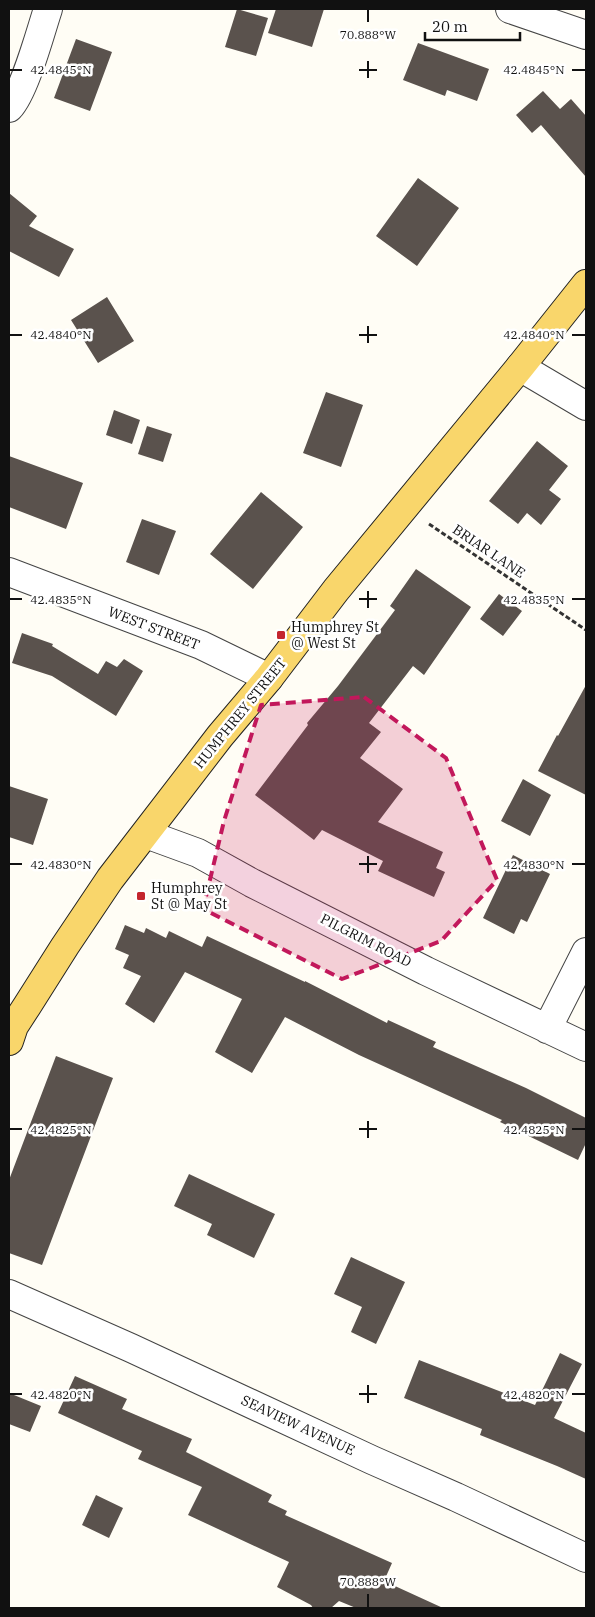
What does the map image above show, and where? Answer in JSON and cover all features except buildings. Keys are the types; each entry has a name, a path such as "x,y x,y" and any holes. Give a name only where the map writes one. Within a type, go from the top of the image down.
{"main road":[{"name":"HUMPHREY STREET","path":"11,1030 105,887 220,736 269,678 336,590 586,284"}],"street":[{"path":"9,108 13,104 26,75 48,9"},
{"path":"510,9 586,35"},
{"path":"520,367 586,406"},
{"name":"WEST STREET","path":"9,572 201,645 269,678"},
{"name":"PILGRIM ROAD","path":"146,834 198,853 252,883 426,971 586,1048"},
{"path":"547,1029 586,952"},
{"name":"SEAVIEW AVENUE","path":"9,1294 131,1348 586,1558"}],"path":[{"name":"BRIAR LANE","path":"404,508 586,630"}],"highlighted area":[{"path":"364,697 446,758 497,880 441,941 342,979 203,909 224,821 261,705"}],"place":[{"name":"Humphrey St @ West St","path":"281,635"},
{"name":"Humphrey St @ May St","path":"141,896"}]}
